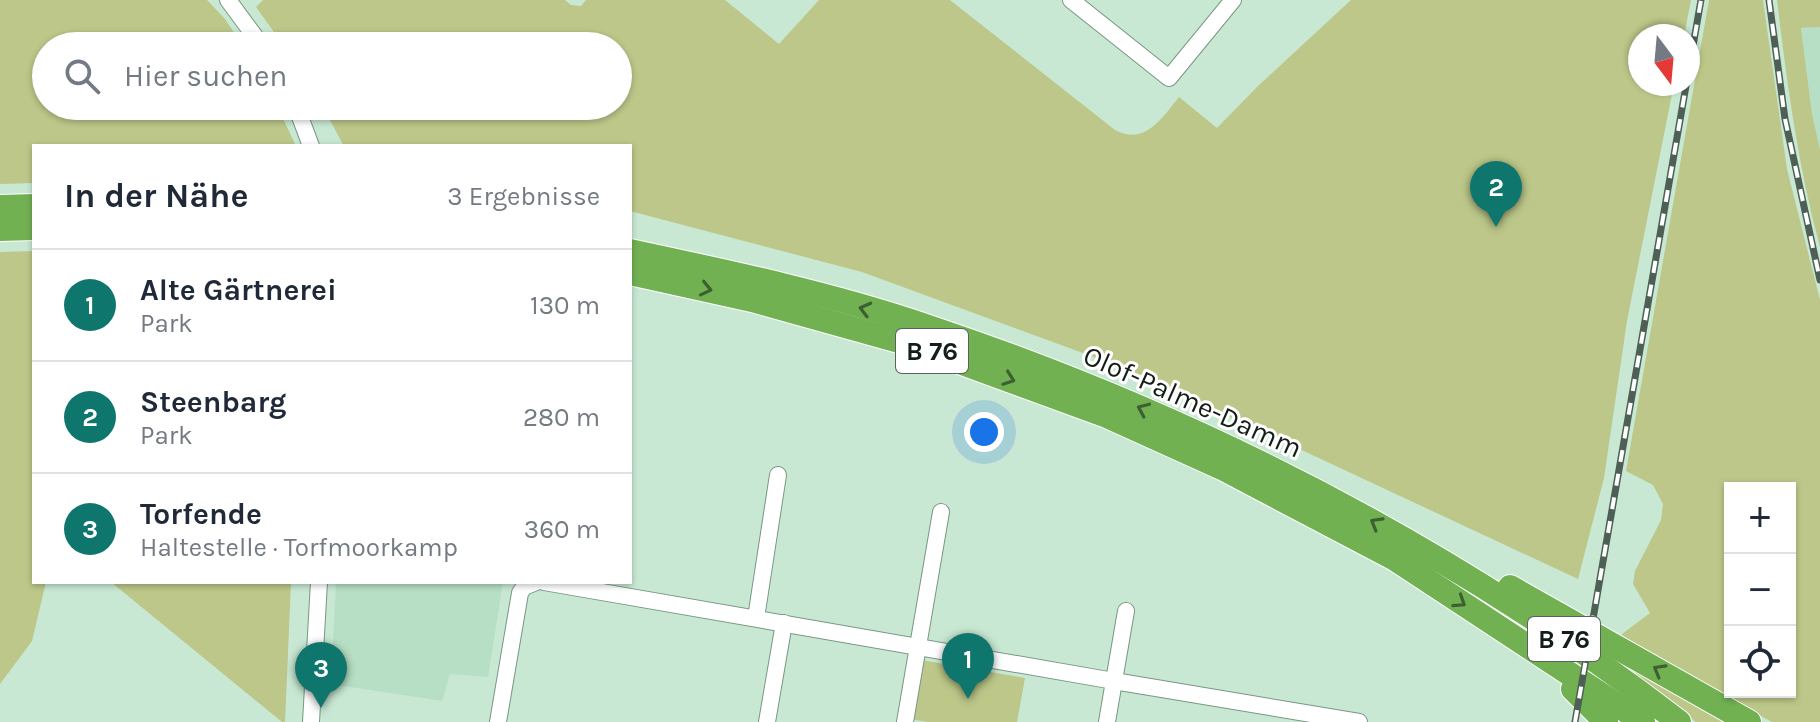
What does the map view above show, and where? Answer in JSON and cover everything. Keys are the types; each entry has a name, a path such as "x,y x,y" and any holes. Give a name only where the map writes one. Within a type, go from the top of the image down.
{"highway":[{"path":"0,207 32,206"},
{"path":"0,229 32,228"},
{"name":"Olof-Palme-Damm","path":"632,251 758,278 920,324 1052,371 1226,445 1333,498 1444,562 1571,643 1679,722"},
{"name":"Olof-Palme-Damm","path":"632,273 752,300 913,345 1107,416 1303,508 1395,559 1643,722"},
{"path":"1444,562 1502,583 1749,722"},
{"path":"1525,644 1606,722"}],"street":[{"path":"228,0 252,32"},
{"path":"1071,0 1169,78 1233,0"},
{"path":"301,120 310,144"},
{"path":"756,618 778,475"},
{"path":"905,722 941,512"},
{"path":"311,722 319,584"},
{"path":"498,722 520,593 531,584"},
{"path":"587,585 918,647 1359,722"},
{"path":"1107,722 1126,611"},
{"path":"767,722 784,623"}],"shaded area":[{"path":"0,0 207,0 234,32 32,32 32,120 284,120 295,144 32,144 32,183 0,184"},
{"path":"263,0 565,0 571,5 581,6 586,0 725,0 779,44 819,0 950,0 1115,130 1135,135 1152,127 1179,97 1217,128 1351,0 1691,0 1686,24 1628,24 1628,96 1672,96 1627,321 1604,478 1578,579 1132,371 862,272 632,212 632,144 343,144 330,120 632,120 632,32 274,32 256,7"},
{"path":"1709,0 1763,0 1787,169 1820,300 1820,722 1772,722 1729,698 1796,698 1796,482 1724,482 1724,696 1618,637 1650,613 1633,584 1635,571 1661,520 1663,504 1653,485 1626,471 1692,96 1700,96 1700,51"},
{"path":"1777,0 1820,0 1820,27 1801,28 1820,150 1820,247 1794,125"},
{"path":"1820,27 1820,150 1801,28"},
{"path":"32,251 32,584 46,584 32,641 0,684 0,252"},
{"path":"113,584 291,584 285,722"},
{"path":"336,584 503,584 488,677 450,674 442,701 331,684"},
{"path":"921,660 1025,678 1017,722 928,722 910,719"},
{"path":"1630,670 1640,672 1728,722 1696,722"}],"railway":[{"path":"1575,722 1701,0"},
{"path":"1769,0 1785,119 1820,280"}],"place":[{"name":"Steenbarg","path":"1496,227"},
{"name":"Alte Gärtnerei","path":"968,699"},
{"name":"Torfende","path":"321,708"}]}
